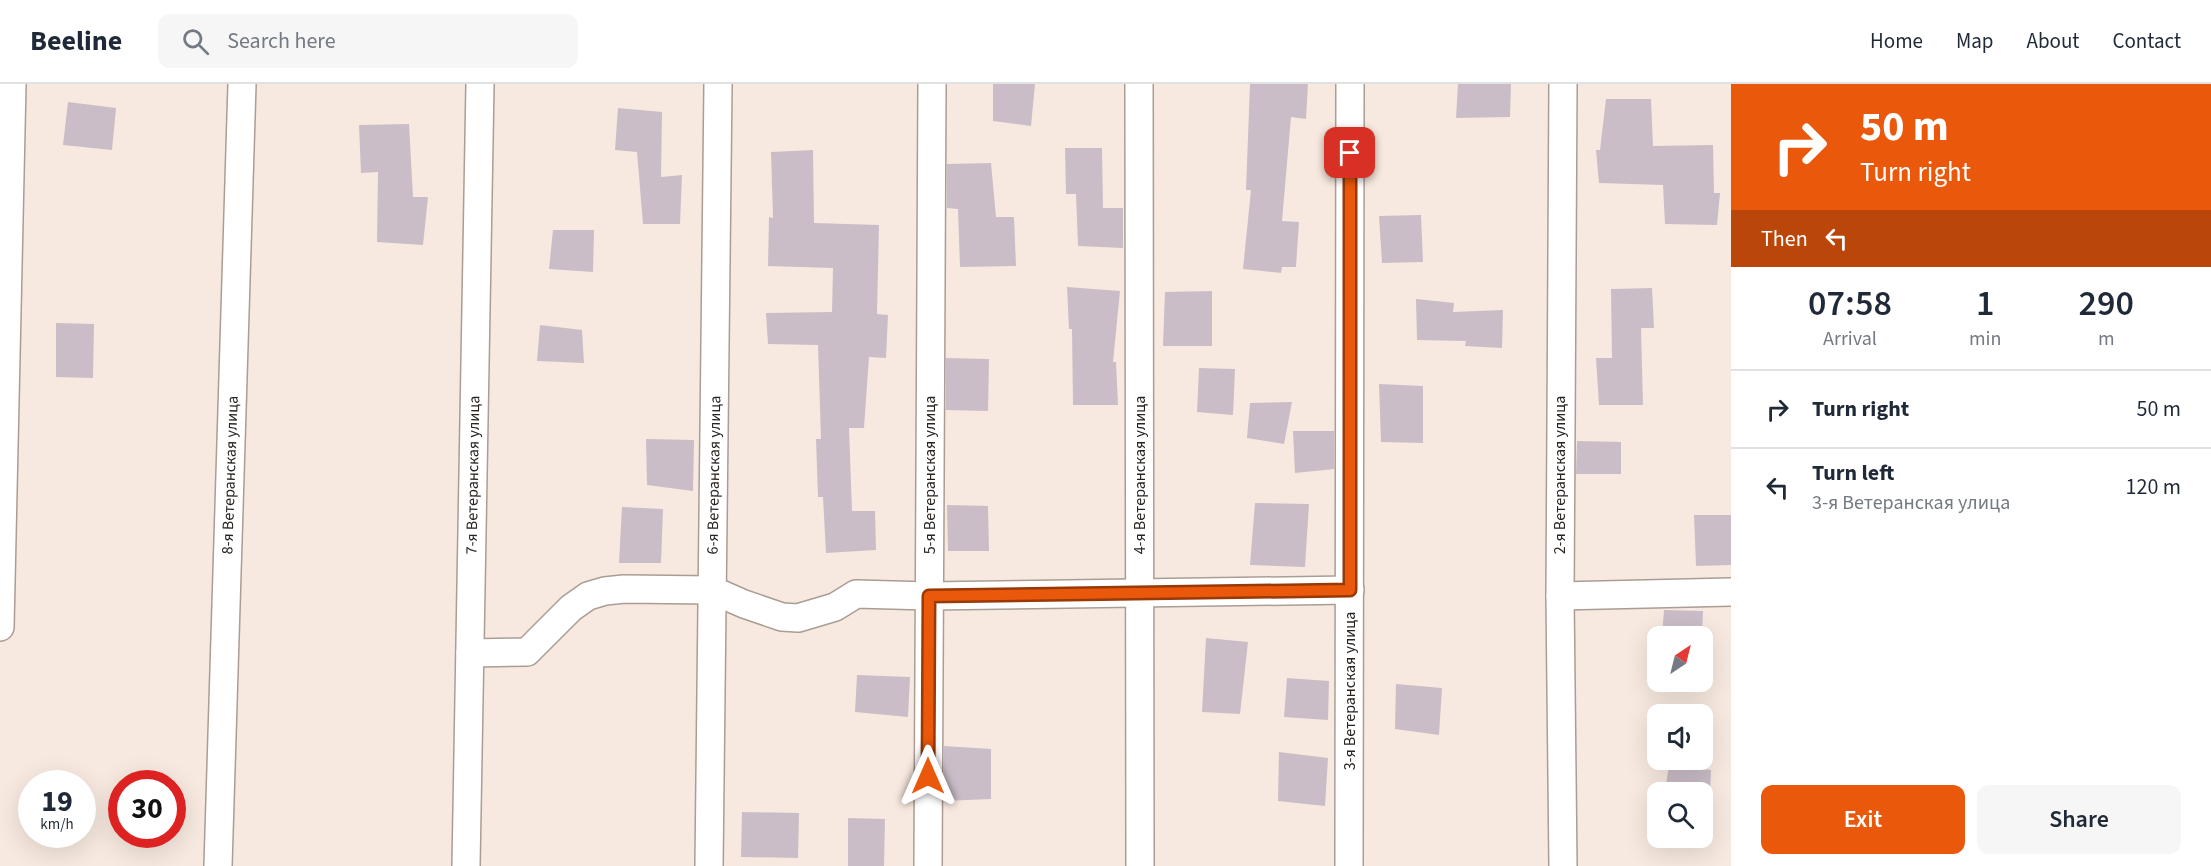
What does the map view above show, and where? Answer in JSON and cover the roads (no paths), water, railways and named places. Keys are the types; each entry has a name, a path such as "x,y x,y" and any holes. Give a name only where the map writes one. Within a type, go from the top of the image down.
{"street":[{"path":"0,627 12,84"},
{"name":"8-я Ветеранская улица","path":"218,866 242,84"},
{"name":"7-я Ветеранская улица","path":"465,866 480,84"},
{"name":"6-я Ветеранская улица","path":"709,866 718,84"},
{"name":"5-я Ветеранская улица","path":"928,866 932,84"},
{"name":"4-я Ветеранская улица","path":"1139,84 1140,866"},
{"name":"3-я Ветеранская улица","path":"1349,866 1350,84"},
{"name":"2-я Ветеранская улица","path":"1563,84 1560,596 1563,866"},
{"path":"470,653 527,651 571,608 588,596 624,589 712,590 773,614 798,618 835,607 856,594 929,596 1350,590"},
{"path":"1560,596 1731,592"}]}
